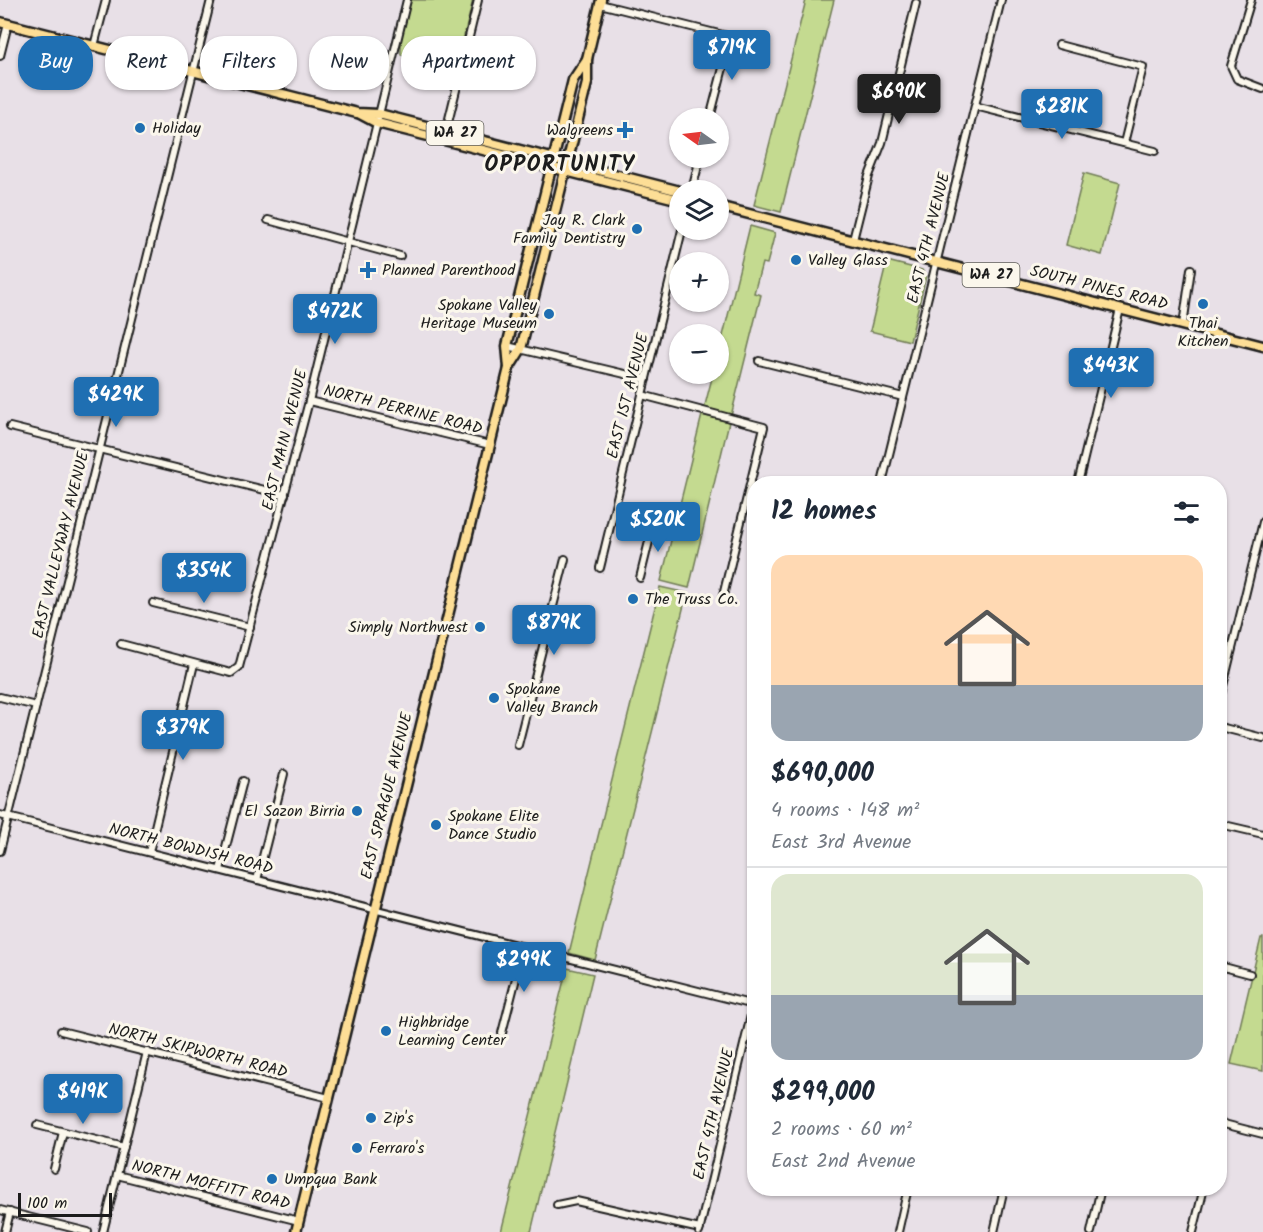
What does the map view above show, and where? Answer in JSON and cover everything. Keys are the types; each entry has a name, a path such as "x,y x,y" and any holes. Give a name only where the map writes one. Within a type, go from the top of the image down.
{"main road":[{"name":"EAST SPRAGUE AVENUE","path":"296,1232 509,368 521,349 566,172 587,83 587,58 601,2"},
{"name":"WA 27","path":"4,23 357,113 379,114 669,189"},
{"name":"EAST SPRAGUE AVENUE","path":"509,368 507,346 553,158 573,80 587,58"},
{"name":"WA 27","path":"357,113 377,123 669,197"},
{"name":"SOUTH PINES ROAD","path":"729,209 1263,346"}],"street":[{"path":"94,46 106,0"},
{"name":"EAST VALLEYWAY AVENUE","path":"0,851 211,0"},
{"name":"EAST MAIN AVENUE","path":"194,664 231,673 239,667 309,401 407,0"},
{"path":"446,131 478,0"},
{"name":"EAST 4TH AVENUE","path":"884,476 1002,0"},
{"path":"1251,0 1231,66 1234,75 1246,85 1263,89"},
{"path":"601,2 731,37 713,108"},
{"path":"853,240 869,176 882,143 916,3"},
{"path":"0,56 4,23"},
{"path":"1059,45 1143,67 1124,143"},
{"path":"975,106 1155,151"},
{"path":"268,220 400,256"},
{"name":"EAST 1ST AVENUE","path":"600,568 680,240"},
{"path":"1183,325 1191,269"},
{"path":"1080,476 1120,309"},
{"path":"507,346 646,379"},
{"path":"759,361 903,397"},
{"path":"642,395 764,427 752,476"},
{"name":"NORTH PERRINE ROAD","path":"309,401 490,445"},
{"path":"10,427 99,447 285,495"},
{"path":"722,600 747,497"},
{"path":"640,578 654,521"},
{"path":"1227,671 1263,522"},
{"path":"518,745 565,559"},
{"path":"153,603 250,627"},
{"path":"121,644 187,660 194,664 149,852"},
{"path":"0,697 36,706"},
{"path":"1227,729 1263,738"},
{"path":"257,880 284,774"},
{"path":"220,870 243,782"},
{"name":"NORTH BOWDISH ROAD","path":"0,815 747,1002"},
{"path":"1227,826 1263,834"},
{"path":"502,1033 524,947"},
{"path":"1227,968 1250,974"},
{"name":"NORTH SKIPWORTH ROAD","path":"62,1031 329,1098"},
{"name":"EAST 4TH AVENUE","path":"700,1230 747,1033"},
{"path":"103,1232 147,1052"},
{"path":"37,1125 124,1147"},
{"path":"1227,1125 1263,1134"},
{"path":"54,1168 63,1132"},
{"name":"NORTH MOFFITT ROAD","path":"117,1174 299,1221"},
{"path":"898,1232 906,1196"},
{"path":"994,1232 1003,1196"},
{"path":"1091,1232 1099,1196"},
{"path":"1194,1232 1202,1196"},
{"path":"557,1205 576,1201 700,1230"},
{"path":"0,1210 88,1232"},
{"path":"5,1232 10,1212"}],"green space":[{"path":"409,0 473,0 464,36 401,36"},
{"path":"806,0 834,0 781,212 754,205"},
{"path":"1084,173 1120,183 1102,255 1066,245"},
{"path":"750,226 775,233 767,264 762,263 754,293 761,295 731,416 704,409 710,384 729,384 729,324 726,324"},
{"path":"887,261 922,270 926,276 910,341 870,331"},
{"path":"702,415 729,422 689,588 661,581"},
{"path":"660,587 687,593 595,960 569,953"},
{"path":"1261,938 1263,938 1263,1071 1231,1064"},
{"path":"567,968 593,974 531,1232 501,1232"}],"place":[{"name":"Holiday","path":"140,128"},
{"name":"Walgreens","path":"625,130"},
{"name":"Jay R. Clark Family Dentistry","path":"637,229"},
{"name":"Valley Glass","path":"796,260"},
{"name":"Planned Parenthood","path":"368,270"},
{"name":"Thai Kitchen","path":"1203,304"},
{"name":"Spokane Valley Heritage Museum","path":"549,314"},
{"name":"The Truss Co.","path":"633,599"},
{"name":"Simply Northwest","path":"480,627"},
{"name":"Spokane Valley Branch","path":"494,698"},
{"name":"El Sazon Birria","path":"357,811"},
{"name":"Spokane Elite Dance Studio","path":"436,825"},
{"name":"Highbridge Learning Center","path":"386,1031"},
{"name":"Zip's","path":"371,1118"},
{"name":"Ferraro's","path":"357,1148"},
{"name":"Umpqua Bank","path":"272,1179"}],"district":[{"name":"OPPORTUNITY","path":"560,165"}]}
